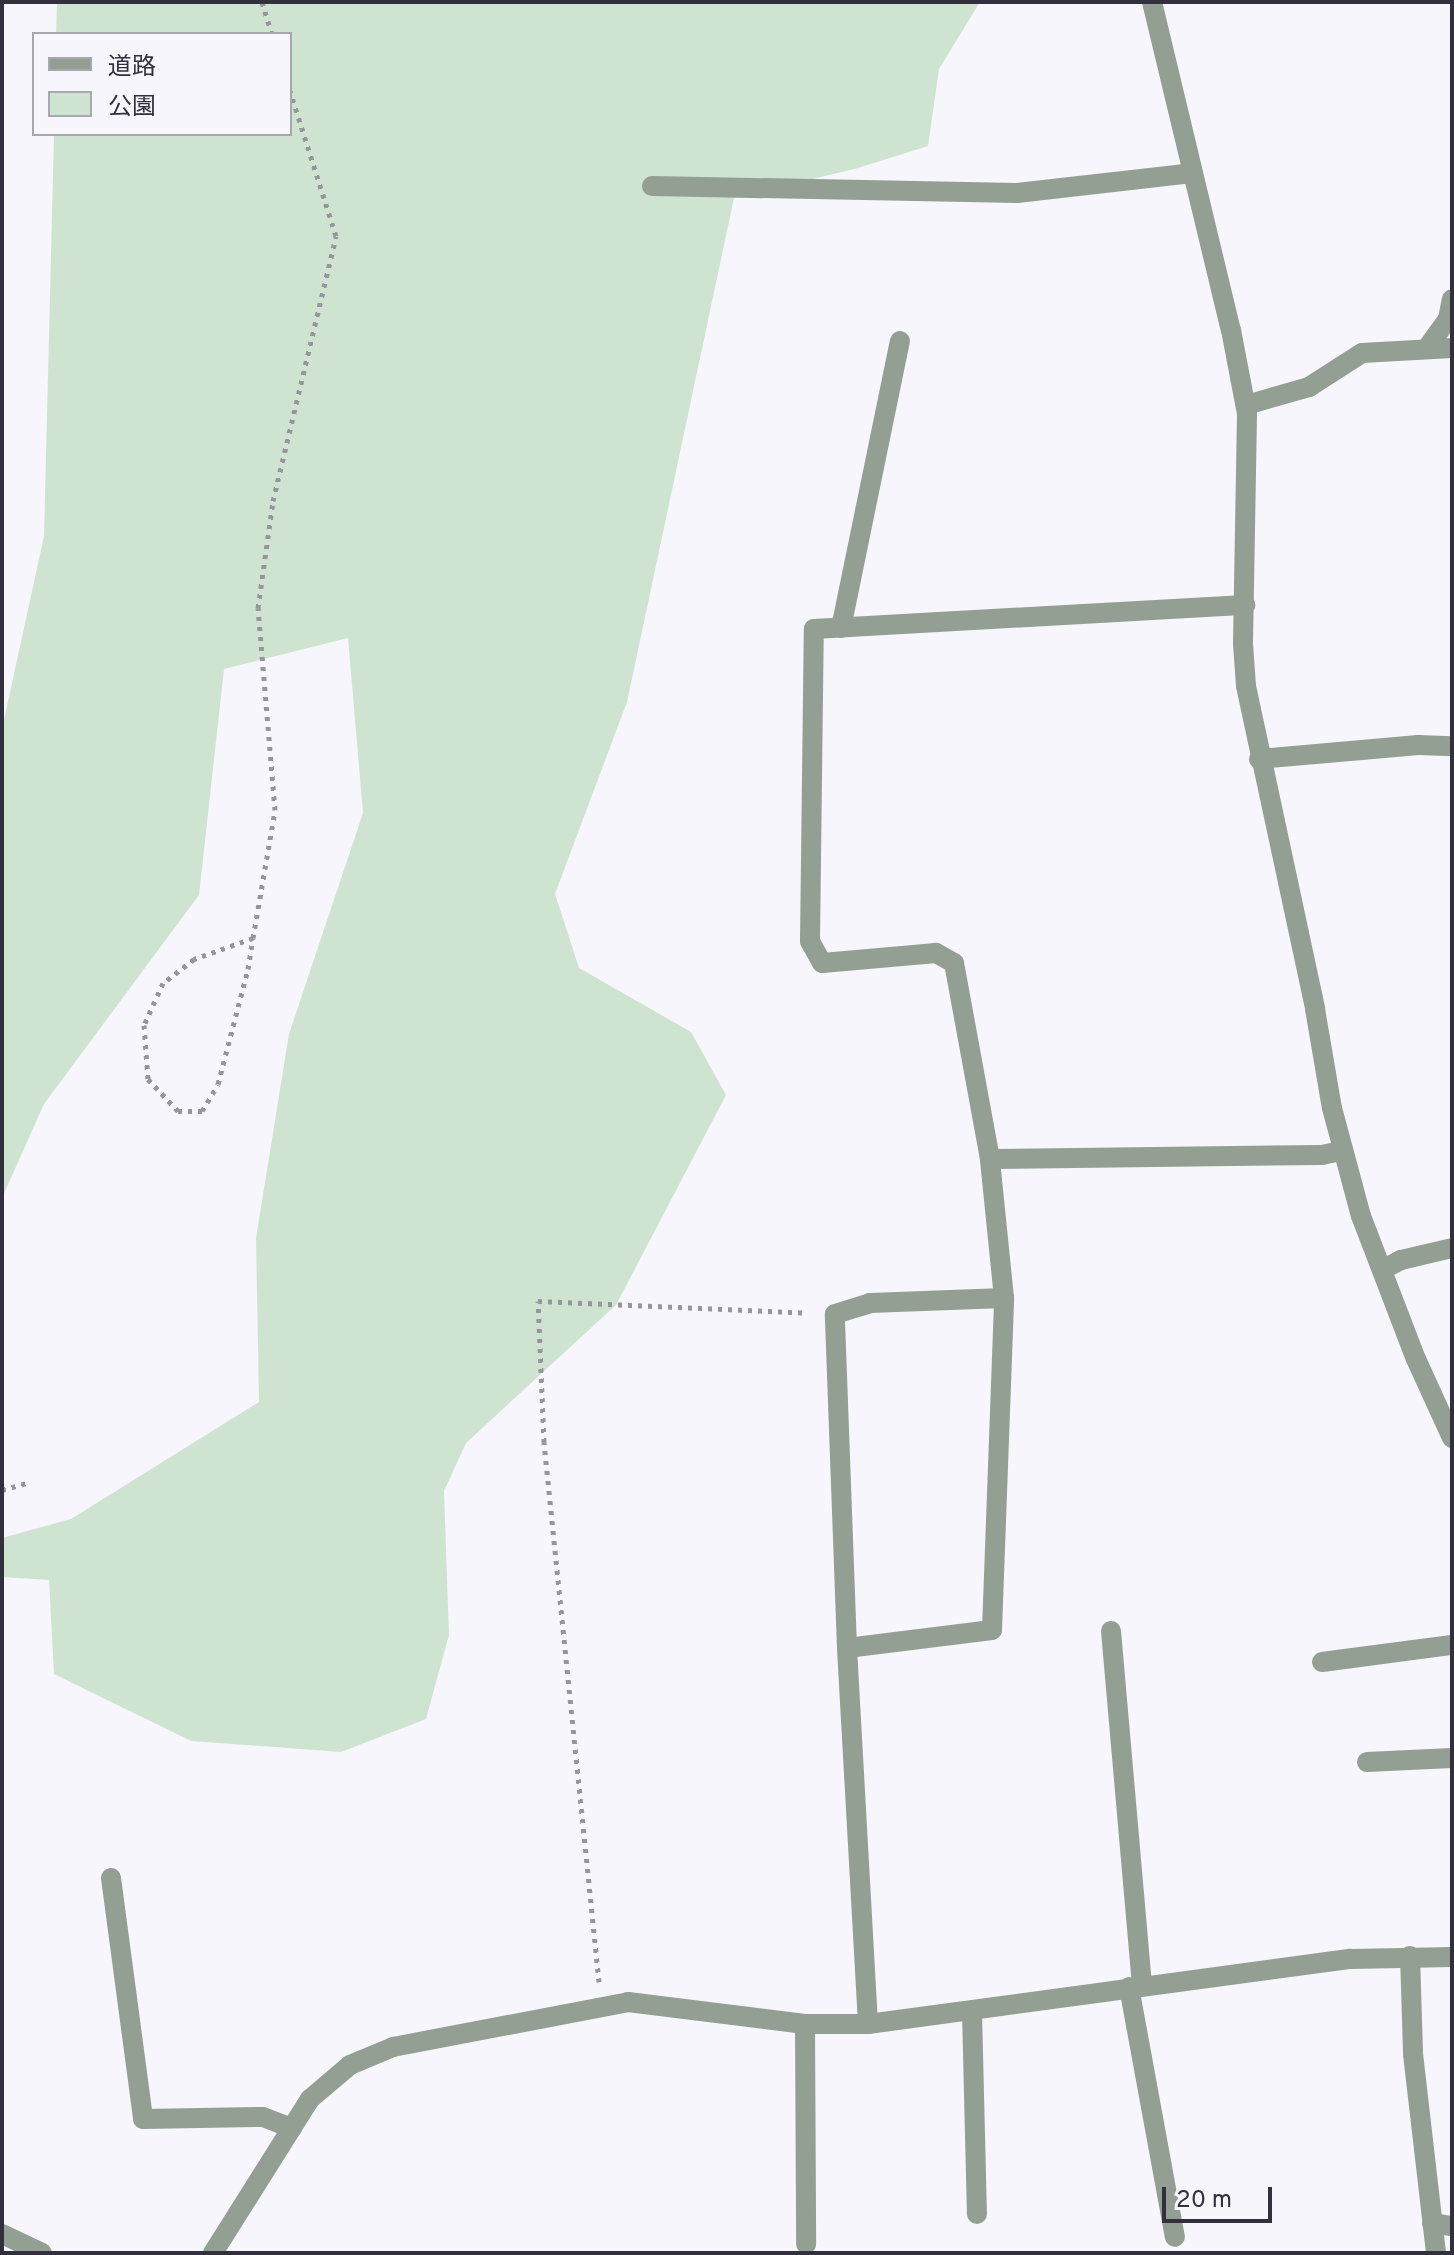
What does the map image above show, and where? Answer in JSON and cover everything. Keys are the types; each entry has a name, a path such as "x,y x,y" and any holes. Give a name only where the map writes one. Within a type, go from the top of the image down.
{"street":[{"path":"1152,2 1246,405 1246,686 1259,759 1292,898 1341,1151 1382,1270 1452,1438"},
{"path":"652,186 1017,193 1192,173"},
{"path":"1427,348 1448,319 1452,299"},
{"path":"841,628 900,341"},
{"path":"1246,405 1309,387 1362,353 1452,348"},
{"path":"847,1648 992,1630 1004,1298 990,1159 954,963 936,953 822,963 810,941 814,629 1245,605"},
{"path":"1259,759 1418,745 1452,746"},
{"path":"990,1159 1322,1155 1341,1151"},
{"path":"1382,1270 1401,1260 1452,1248"},
{"path":"868,2024 847,1648 835,1314 870,1303 1004,1298"},
{"path":"1111,1631 1136,1987 1175,2237"},
{"path":"1322,1662 1452,1645"},
{"path":"1367,1762 1452,1758"},
{"path":"111,1878 143,2119 263,2117 292,2128"},
{"path":"1410,1956 1413,2054 1442,2224 1436,2253"},
{"path":"213,2253 310,2099 350,2065 393,2047 628,2002 805,2024 868,2024 1351,1959 1452,1957"},
{"path":"972,2012 977,2214"},
{"path":"805,2024 806,2244"},
{"path":"2,2234 42,2253"}],"path":[{"path":"262,2 271,32"},
{"path":"253,938 194,959 163,983 144,1025 148,1079 178,1111 202,1111 218,1084 253,938 275,810 258,608 273,501 336,236 292,97"},
{"path":"601,2007 546,1458 538,1301 835,1314"},
{"path":"2,1490 27,1483"}],"green space":[{"path":"57,2 980,2 939,69 928,146 858,168 734,198 627,702 555,894 579,968 691,1032 726,1095 616,1305 466,1443 444,1491 449,1635 426,1719 341,1752 191,1741 54,1674 49,1580 2,1577 2,1538 71,1519 259,1402 256,1238 289,1034 363,813 348,638 224,669 199,895 44,1104 2,1198 2,729 44,536 54,136 292,136 292,32 56,32"}]}
